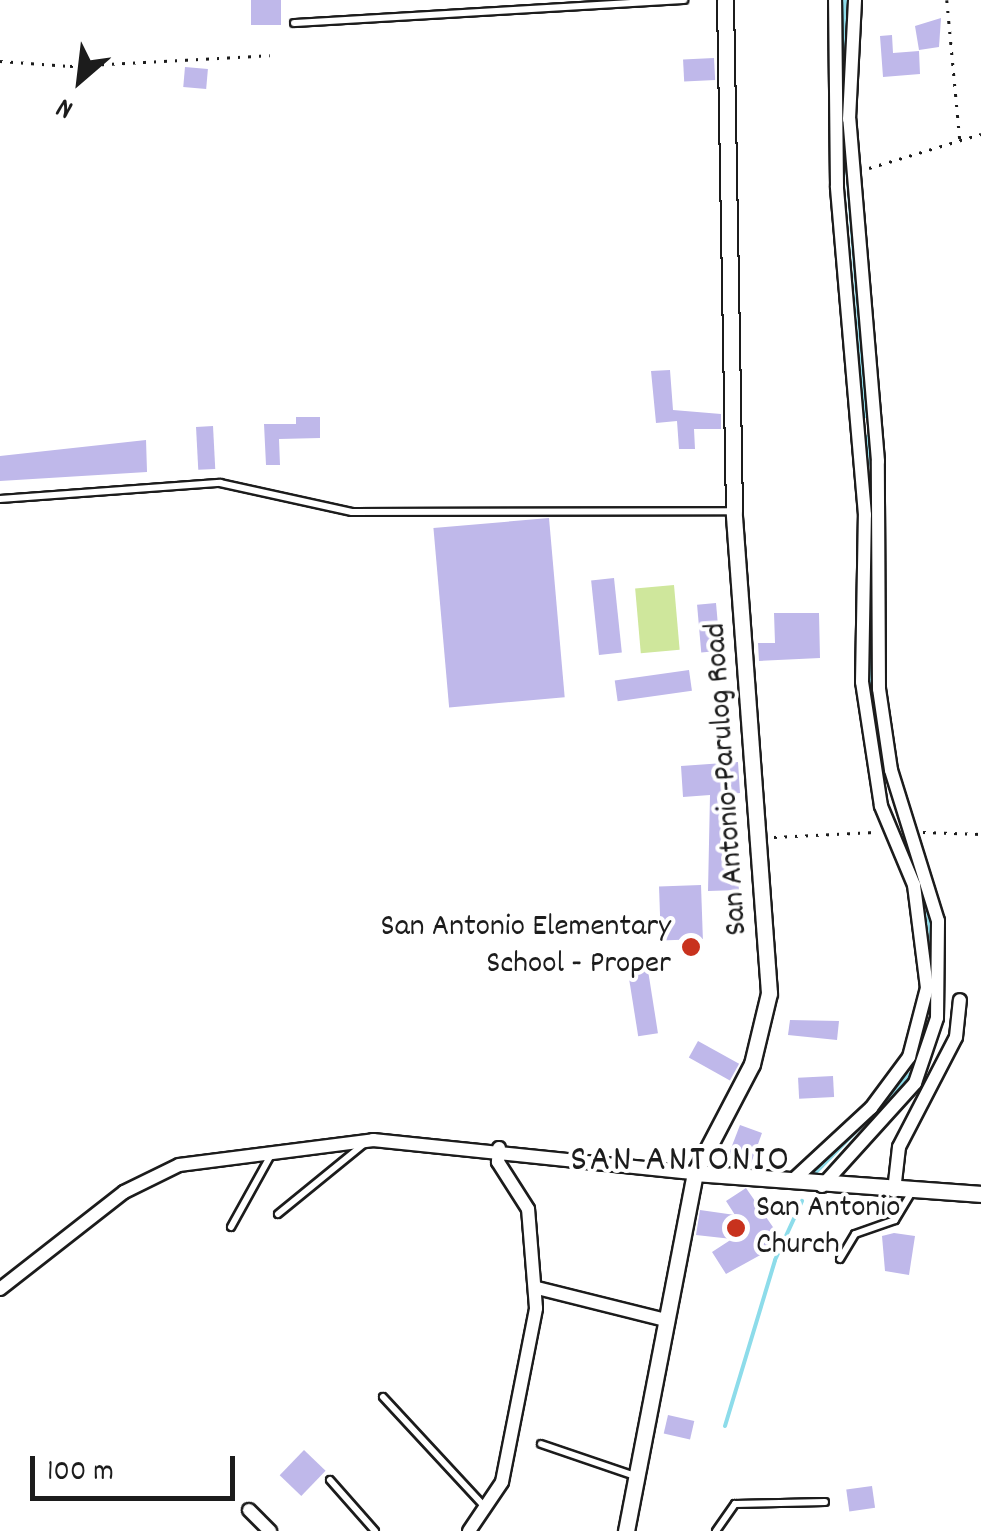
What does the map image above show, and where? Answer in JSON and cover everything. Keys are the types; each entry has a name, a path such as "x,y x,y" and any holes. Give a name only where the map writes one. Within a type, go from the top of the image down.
{"street":[{"name":"San Antonio-Parulog Road","path":"626,1531 661,1319 694,1173 752,1064 766,1020 762,838 734,511 725,0"},
{"path":"790,1182 871,1108 923,1026 927,988 914,885 880,806 862,682 865,514 836,186 835,0"},
{"path":"822,1186 915,1082 930,1049 938,921 891,770 879,689 878,460 853,173 854,0"},
{"path":"894,1191 899,1147 956,1037 960,1000"},
{"path":"0,1289 150,1176 273,1152 366,1142 499,1148 822,1186 981,1194"},
{"path":"470,1531 486,1508 516,1435 537,1288 528,1209 498,1162 499,1148"},
{"path":"537,1288 661,1319"},
{"path":"250,1510 270,1531"}],"lane":[{"path":"294,23 684,0"},
{"path":"0,499 220,483 352,512 734,511"},
{"path":"278,1214 366,1142"},
{"path":"231,1227 273,1152"},
{"path":"840,1259 855,1234 895,1220 912,1191"},
{"path":"382,1397 486,1508"},
{"path":"540,1444 636,1476"},
{"path":"330,1480 374,1531"},
{"path":"716,1531 735,1504 826,1502"}],"path":[{"path":"947,0 960,140"},
{"path":"0,61 70,66 270,55"},
{"path":"853,173 981,134"},
{"path":"913,832 981,834"},
{"path":"762,838 894,833"}],"green space":[{"path":"674,585 680,650 641,653 635,588"}],"building":[{"path":"251,0 281,0 281,25 251,25"},
{"path":"941,18 939,47 919,50 915,26"},
{"path":"892,35 893,53 919,51 920,74 883,77 880,36"},
{"path":"714,58 715,80 684,82 683,60"},
{"path":"185,67 208,69 206,89 183,87"},
{"path":"670,370 673,410 721,414 721,429 694,429 695,449 679,449 677,421 656,423 651,371"},
{"path":"296,417 320,417 320,438 279,439 280,465 266,465 264,424 296,424"},
{"path":"213,426 215,469 198,470 196,427"},
{"path":"146,440 147,472 0,481 0,456"},
{"path":"549,518 565,697 449,707 433,528"},
{"path":"614,578 622,653 599,655 591,580"},
{"path":"716,603 720,651 701,652 697,605"},
{"path":"774,613 819,613 820,658 759,661 758,643 775,643"},
{"path":"689,670 692,691 618,701 615,680"},
{"path":"738,762 740,793 731,794 739,890 708,891 710,795 683,797 681,766"},
{"path":"701,885 703,939 661,940 659,886"},
{"path":"647,964 658,1033 638,1036 627,967"},
{"path":"790,1020 839,1021 837,1040 788,1035"},
{"path":"698,1041 739,1064 730,1080 689,1058"},
{"path":"833,1076 834,1097 799,1099 798,1078"},
{"path":"740,1125 762,1133 750,1166 725,1164"},
{"name":"San Antonio Church","path":"746,1188 775,1230 771,1249 726,1274 712,1252 732,1239 696,1235 700,1210 735,1215 726,1201"},
{"path":"882,1236 915,1236 909,1275 885,1271"},
{"path":"668,1415 694,1421 690,1440 664,1434"},
{"path":"304,1450 326,1471 301,1496 280,1475"},
{"path":"872,1486 875,1508 849,1511 846,1490"}],"waterway":[{"path":"845,0 845,77"},
{"path":"845,141 866,416"},
{"path":"867,437 872,469"},
{"path":"872,563 872,694 881,743"},
{"path":"887,777 905,834"},
{"path":"927,905 932,945"},
{"path":"876,1111 914,1070"},
{"path":"813,1175 869,1118"},
{"path":"725,1426 775,1260 802,1201"}],"place":[{"name":"San Antonio Elementary School - Proper","path":"691,947"},
{"name":"San Antonio Church","path":"736,1228"}],"district":[{"name":"SAN ANTONIO","path":"681,1162"}]}
